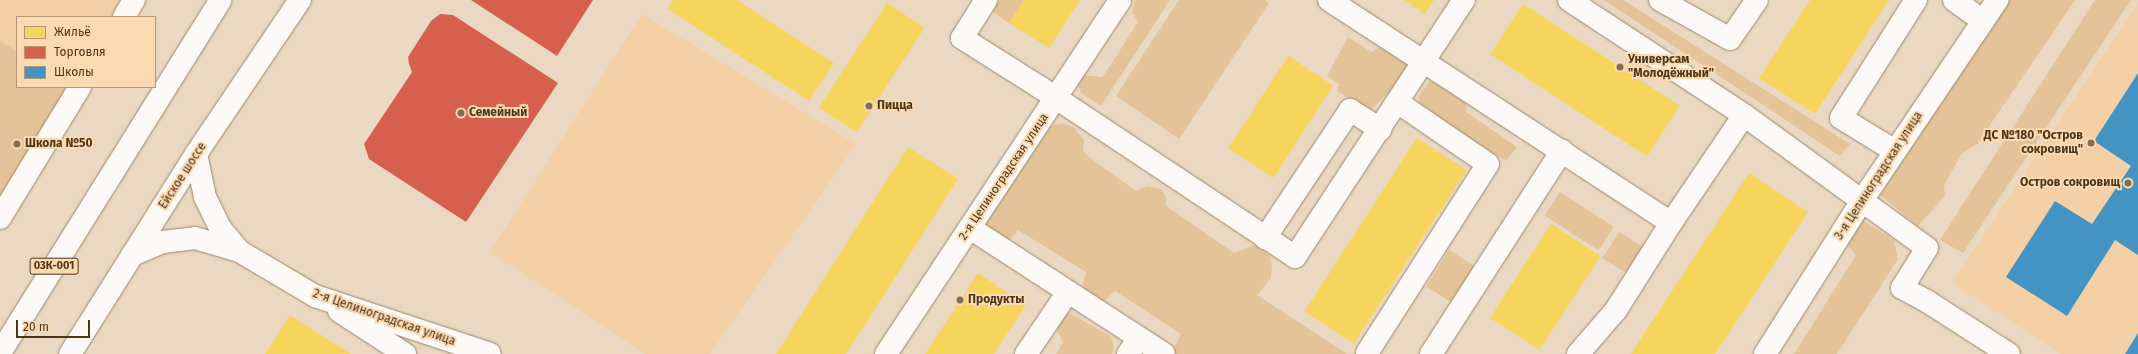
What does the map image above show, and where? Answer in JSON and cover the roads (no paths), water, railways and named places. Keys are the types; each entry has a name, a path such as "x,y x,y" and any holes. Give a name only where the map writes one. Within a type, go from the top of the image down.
{"street":[{"path":"125,16 134,0"},
{"name":"03К-001","path":"0,353 221,0"},
{"name":"Ейское шоссе","path":"70,354 196,154 300,0"},
{"path":"986,0 962,38 1295,258 1381,129 1464,0"},
{"name":"2-я Целиноградская улица","path":"886,354 1056,99 1120,0"},
{"path":"1329,0 1671,223"},
{"path":"1569,0 1744,116 1861,202 1927,248 1902,288 1928,302 2009,354"},
{"path":"1660,0 1730,39 1757,0"},
{"path":"1894,151 1841,118 1916,0"},
{"path":"1954,0 1983,21"},
{"name":"3-я Целиноградская улица","path":"1765,354 1894,151 1997,0"},
{"path":"0,218 79,88"},
{"path":"1368,354 1488,164 1397,102"},
{"path":"1265,238 1350,110 1381,129"},
{"path":"1578,354 1616,310 1671,223 1744,116"},
{"path":"1431,354 1562,151"},
{"name":"2-я Целиноградская улица","path":"196,154 204,197 220,228 239,252"},
{"path":"970,228 1068,292 1134,346 1164,354"},
{"name":"2-я Целиноградская улица","path":"132,255 163,242 195,238 239,252 315,296 490,354"},
{"path":"1026,354 1068,292"},
{"path":"315,296 405,354"}],"place":[{"name":"Универсам \"Молодёжный\"","path":"1620,67"},
{"name":"Пицца","path":"869,106"},
{"name":"Семейный","path":"461,113"},
{"name":"ДС №180 \"Остров сокровищ\"","path":"2091,143"},
{"name":"Школа №50","path":"17,144"},
{"name":"Остров сокровищ","path":"2128,183"},
{"name":"Продукты","path":"960,300"}]}
